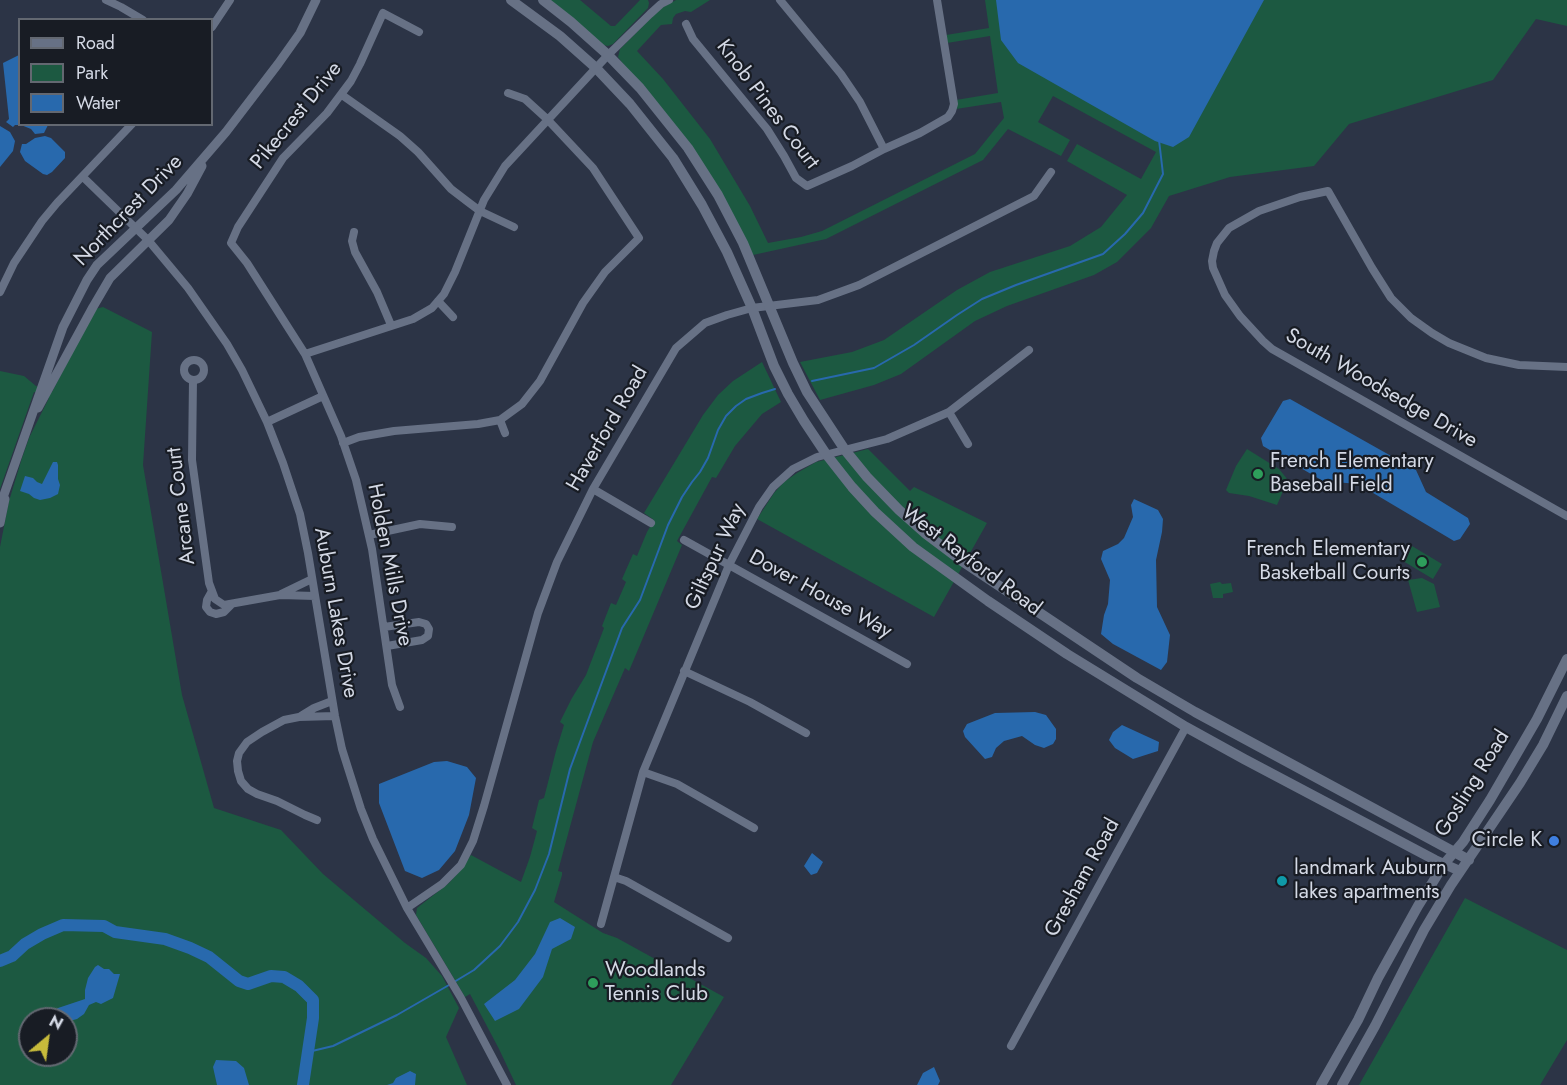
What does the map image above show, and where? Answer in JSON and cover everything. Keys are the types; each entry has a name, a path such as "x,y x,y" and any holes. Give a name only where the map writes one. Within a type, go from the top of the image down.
{"main road":[{"name":"West Rayford Road","path":"511,0 560,36 596,68 630,104 674,158 728,252 774,366 804,421 852,487 913,548 1067,654 1186,727 1460,871"},
{"name":"West Rayford Road","path":"543,0 571,21 608,55 640,88 688,148 718,195 743,243 807,392 845,450 899,510 926,534 998,586 1137,678 1469,860"},
{"path":"988,601 998,586"},
{"name":"Gosling Road","path":"1322,1085 1418,906 1444,864 1463,842 1490,800 1537,719 1567,659"},
{"name":"Gosling Road","path":"1342,1085 1375,1026 1411,953 1460,871 1537,754 1567,696"}],"street":[{"path":"106,0 140,18"},
{"path":"213,26 230,0"},
{"name":"Northcrest Drive","path":"0,506 60,333 80,291 97,265 176,190 226,132 300,33 316,0"},
{"path":"780,0 841,74 860,102 884,149"},
{"name":"Knob Pines Court","path":"686,24 693,39 766,129 796,178 807,186 920,133 948,117 954,107 938,0"},
{"path":"305,354 412,319 432,308 444,294 484,200 505,166 547,119 662,1"},
{"name":"Pikecrest Drive","path":"231,243 270,176 342,95 360,64 382,14 419,32"},
{"path":"343,442 394,431 500,420 522,405 540,381 583,303 605,272 639,238 592,168 547,119 525,99 508,93"},
{"path":"342,95 400,136 418,152 451,189 480,211 514,227"},
{"path":"0,292 14,263 42,221 130,126"},
{"name":"Northcrest Drive","path":"25,434 105,286 117,270 169,220 181,205 212,149"},
{"name":"Haverford Road","path":"407,908 442,884 461,865 473,841 538,613 557,562 593,489 676,348 705,323 727,315 752,308 818,300 859,285 1035,196 1052,172"},
{"name":"Auburn Lakes Drive","path":"83,177 148,240 188,288 227,344 267,422 300,514 334,716 361,809 407,908 461,998 507,1085"},
{"name":"South Woodsedge Drive","path":"1567,368 1519,365 1486,358 1449,343 1411,318 1387,292 1328,190 1259,211 1229,228 1217,243 1214,251 1213,268 1225,295 1236,311 1272,349 1567,516"},
{"path":"354,232 352,241 355,252 377,292 391,325"},
{"name":"Holden Mills Drive","path":"231,243 247,263 305,354 343,442 356,480 369,535 392,685 400,707"},
{"path":"438,301 453,317"},
{"name":"Giltspur Way","path":"601,924 643,772 729,565 759,507 772,488 793,469 826,454 887,439 949,412 1029,350"},
{"name":"Arcane Court","path":"193,380 192,460 209,583 215,599 224,605 297,592 315,596"},
{"path":"267,422 323,396"},
{"path":"949,412 968,444"},
{"path":"500,420 505,433"},
{"name":"Northcrest Drive","path":"0,523 7,487"},
{"path":"593,489 651,523"},
{"path":"369,535 420,524 453,527"},
{"name":"Dover House Way","path":"684,540 907,664"},
{"path":"297,592 312,579"},
{"name":"Arcane Court","path":"212,591 206,607 210,612 216,614 229,608 232,603"},
{"path":"384,627 419,622 426,624 429,629 428,636 422,640 387,646"},
{"path":"684,671 750,702 806,733"},
{"path":"317,820 248,789 241,781 237,761 239,753 248,742 262,732 284,720 315,712 332,701"},
{"path":"315,712 334,716"},
{"name":"Gresham Road","path":"1011,1046 1186,727"},
{"path":"643,772 676,784 754,828"},
{"path":"614,877 626,881 728,938"}],"green space":[{"path":"550,0 580,0 611,26 615,26 640,0 648,0 649,3 648,8 613,44 608,46 603,45"},
{"path":"676,0 710,0 691,12 676,14 672,24 661,25 637,51 663,79 710,139 750,206 768,243 822,231 975,154 1004,118 1001,102 956,109 956,100 998,93 990,36 947,43 946,35 989,28 985,0 1567,0 1567,26 1536,19 1493,80 1349,124 1314,166 1230,177 1169,196 1151,228 1117,262 1094,275 1007,306 975,321 901,374 874,385 820,400 800,362 852,352 884,340 957,290 990,272 1070,246 1101,227 1127,195 1067,161 1077,144 1141,179 1156,152 1053,96 1038,122 1070,140 1061,156 1008,129 983,160 826,239 753,255 732,213 618,57 620,49 653,16"},
{"path":"103,307 152,332 143,465 182,695 214,808 281,830 323,874 426,958 442,976 459,1008 446,1037 467,1085 0,1085 0,547 9,501 22,458 29,438 49,398 34,392 0,489 0,371 24,376 36,386 52,392 95,309"},
{"path":"762,362 781,402 762,414 735,446 716,478 712,477 677,541 682,545 629,671 625,668 593,742 558,871 562,872 562,875 554,902 603,933 617,938 724,997 671,1085 516,1085 470,994 465,997 416,915 417,908 449,883 471,855 521,882 537,831 532,828 539,800 544,798 564,725 560,722 586,675 611,603 616,605 626,582 622,579 633,554 637,556 654,520 644,513 703,415 718,395 733,381"},
{"path":"868,449 910,491 914,487 987,523 934,617 757,519 774,493 797,473 816,462"},
{"name":"French Elementary Baseball Field","path":"1247,449 1279,469 1288,480 1277,505 1249,496 1229,493 1226,490 1236,466"},
{"name":"French Elementary Basketball Courts","path":"1412,546 1442,564 1433,579 1403,561"},
{"path":"1422,578 1434,584 1440,607 1417,612 1408,580"},
{"path":"1220,582 1222,584 1231,583 1233,592 1223,594 1223,598 1213,598 1210,584"},
{"path":"1465,898 1567,950 1567,1040 1540,1085 1359,1085"}],"water":[{"path":"996,0 1264,0 1189,137 1173,147 1155,141 1018,63 1001,40"},
{"path":"18,56 18,125 13,127 6,122 9,119 3,63"},
{"path":"0,126 10,132 15,141 13,151 0,167"},
{"path":"24,126 48,126 44,133 35,134 31,129"},
{"path":"45,136 51,138 65,152 65,158 47,175 25,161 20,152 22,144"},
{"path":"1290,399 1416,470 1426,492 1468,518 1470,524 1460,539 1454,541 1358,484 1323,481 1263,446 1261,438 1283,401"},
{"path":"53,462 57,462 58,465 60,485 58,494 40,500 20,491 25,476 42,484"},
{"path":"1134,499 1158,510 1163,519 1156,560 1157,607 1170,635 1167,662 1161,670 1113,644 1101,634 1108,604 1110,580 1101,559 1103,551 1118,544 1124,538 1133,517 1131,505"},
{"path":"1035,712 1046,715 1056,729 1056,739 1053,744 1044,748 1022,736 1004,741 996,748 992,757 985,759 965,737 963,731 967,724 995,713"},
{"path":"1122,725 1159,742 1158,751 1133,759 1115,748 1109,740 1113,732"},
{"path":"447,761 467,767 476,778 469,815 455,851 439,870 422,878 405,871 379,803 379,784 434,762"},
{"path":"812,853 823,862 817,873 811,875 804,866"},
{"path":"560,918 575,927 571,939 552,949 543,977 519,1009 495,1021 484,1004 515,980 535,954 550,922"},
{"path":"98,965 109,969 114,974 120,974 113,998 101,1004 96,1002 89,1005 84,1014 78,1018 78,1007 61,1007 85,999 88,978"},
{"path":"216,1060 236,1061 244,1068 249,1085 217,1085 213,1067"},
{"path":"934,1067 940,1081 938,1085 917,1085 923,1073"},
{"path":"410,1071 416,1074 415,1085 387,1085 393,1083 396,1078"}],"waterway":[{"path":"812,381 874,368 914,345 982,299 1103,254 1143,213 1163,174 1159,140"},
{"path":"454,982 474,970 500,946 518,922 535,890 549,854 570,769 622,628 640,600 668,525 682,497 708,458 718,430 726,416 736,406 746,399 775,389"},
{"path":"0,961 12,956 25,944 42,934 63,925 104,926 115,932 165,939 190,948 209,957 239,981 248,984 271,976 284,977 299,986 313,1000 313,1018 303,1085"},
{"path":"308,1052 333,1046 397,1015 449,985"}],"place":[{"name":"French Elementary Baseball Field","path":"1258,474"},
{"name":"French Elementary Basketball Courts","path":"1422,562"},
{"name":"Circle K","path":"1554,841"},
{"name":"landmark Auburn lakes apartments","path":"1282,881"},
{"name":"Woodlands Tennis Club","path":"593,983"}]}
